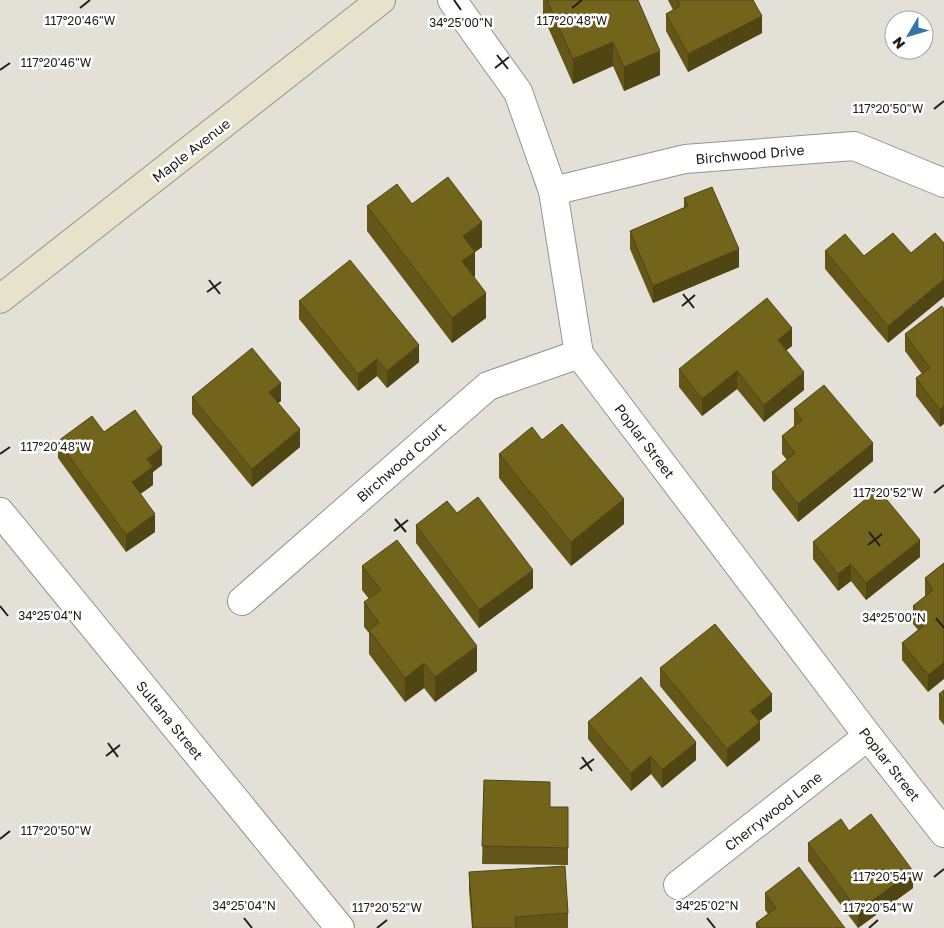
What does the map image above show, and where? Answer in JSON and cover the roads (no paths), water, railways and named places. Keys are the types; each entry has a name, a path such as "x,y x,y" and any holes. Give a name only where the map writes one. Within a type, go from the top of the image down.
{"street":[{"name":"Maple Avenue","path":"0,300 381,0"},
{"name":"Poplar Street","path":"452,0 518,92 553,192 579,354 868,736 944,833"},
{"name":"Birchwood Drive","path":"553,192 685,159 854,146 944,183"},
{"name":"Birchwood Court","path":"242,601 488,386 579,354"},
{"name":"Sultana Street","path":"0,512 340,928"},
{"name":"Cherrywood Lane","path":"678,885 868,736"}]}
